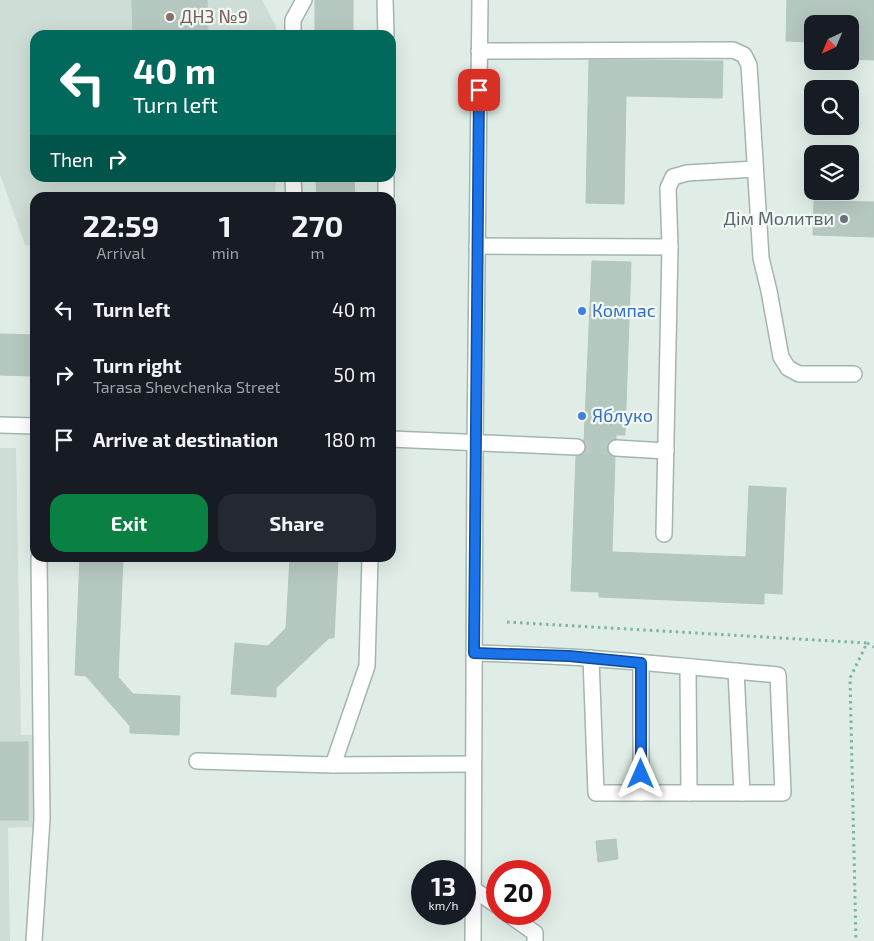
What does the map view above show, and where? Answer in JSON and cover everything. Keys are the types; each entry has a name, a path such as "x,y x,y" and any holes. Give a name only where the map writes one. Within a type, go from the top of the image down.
{"street":[{"path":"293,30 293,20 304,0"},
{"path":"386,0 386,30"},
{"path":"473,860 480,0"},
{"path":"479,51 733,50 744,55 749,65 761,258 781,357 788,368 799,374 854,374"},
{"path":"664,534 670,247 668,188 673,177 687,173 755,169"},
{"path":"477,246 670,247"},
{"path":"0,425 30,426"},
{"path":"396,439 576,447"},
{"path":"616,448 666,450"},
{"path":"34,941 42,819 39,562"},
{"path":"333,765 367,666 370,562"},
{"path":"474,653 591,658 778,675 783,793 596,793 591,658"},
{"path":"641,663 641,793"},
{"path":"688,667 689,793"},
{"path":"736,671 742,793"},
{"path":"197,761 333,765 473,764"},
{"path":"473,925 473,941"},
{"path":"524,925 535,933 535,941"}],"path":[{"path":"867,643 874,647"}],"shaded area":[{"path":"0,0 262,0 276,26 276,30 30,30 30,182 276,182 275,192 30,192 30,246 25,245 0,174"},
{"path":"0,448 16,448 21,735 33,735 34,827 8,828 10,941 0,941"}],"building":[{"name":"ДНЗ №9","path":"132,0 207,0 208,30 133,30"},
{"path":"315,0 353,0 353,30 315,30"},
{"path":"787,0 874,0 874,60 859,59 859,15 804,15 804,42 786,41"},
{"path":"589,60 723,61 722,98 626,96 624,204 586,203"},
{"path":"316,182 354,182 355,192 317,192"},
{"name":"Дім Молитви","path":"814,201 874,202 874,237 813,235"},
{"path":"592,261 631,262 625,435 616,435 616,439 608,442 607,447 608,453 615,457 612,552 746,557 749,486 786,488 782,594 764,593 764,604 599,597 599,592 571,591 576,456 582,455 586,448 584,442"},
{"path":"0,334 30,335 30,376 0,375"},
{"path":"80,562 123,562 118,677 133,694 180,696 179,735 130,733 130,726 86,676 75,675"},
{"path":"290,562 338,562 334,638 329,638 276,688 276,697 231,694 235,643 268,646 286,628"},
{"path":"0,742 28,742 28,820 0,820"},
{"path":"616,839 618,859 598,862 596,841"}],"tunnel":[{"path":"577,447 616,448"}],"place":[{"name":"ДНЗ №9","path":"170,17"},
{"name":"Дім Молитви","path":"844,219"},
{"name":"Компас","path":"582,311"},
{"name":"Яблуко","path":"582,416"}],"route":[{"path":"479,90 474,653 569,656 641,663 641,774"}]}
